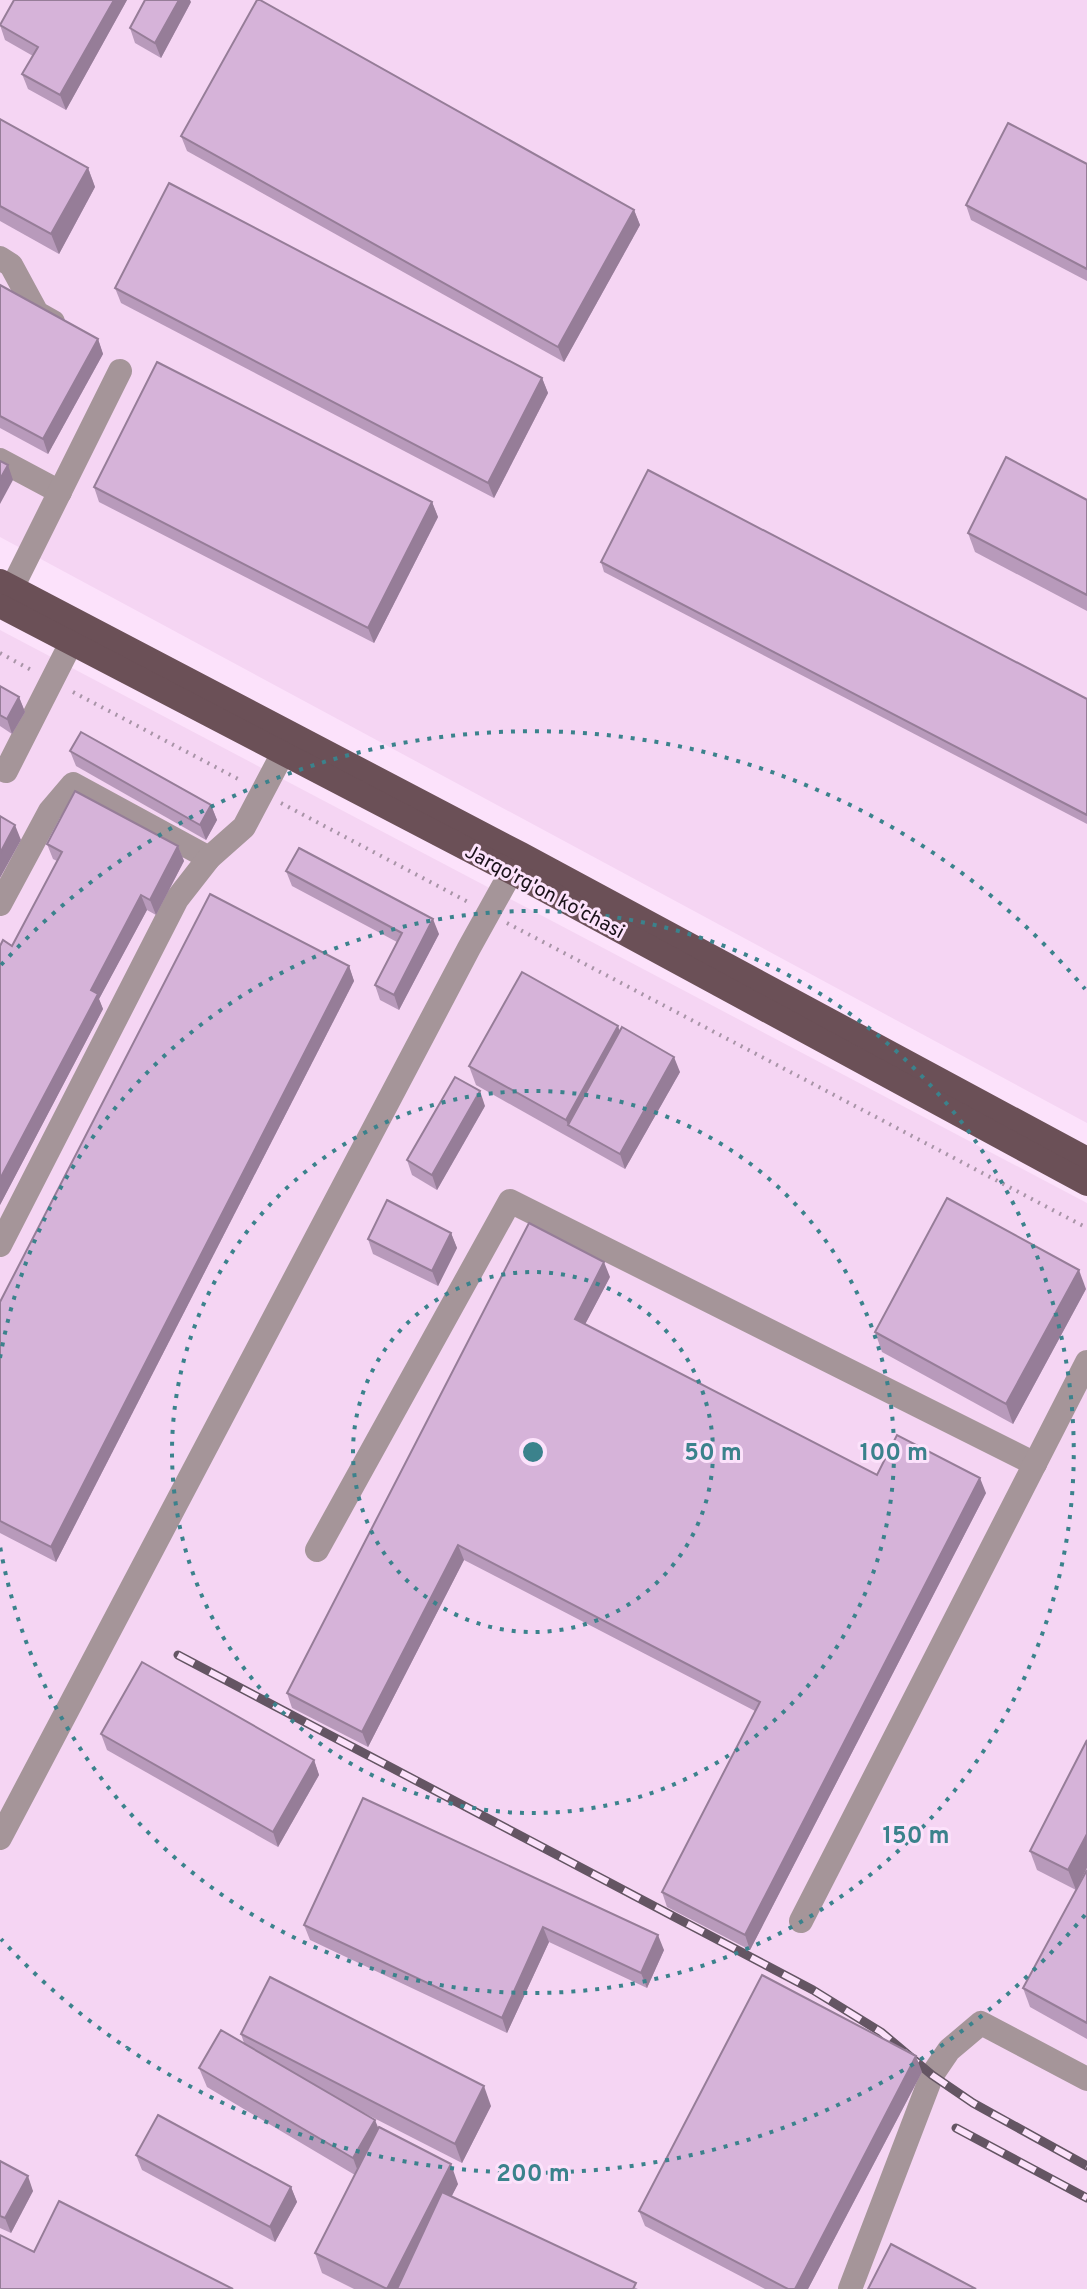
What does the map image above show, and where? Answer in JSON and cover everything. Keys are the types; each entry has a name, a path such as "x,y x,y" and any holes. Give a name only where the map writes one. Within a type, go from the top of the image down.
{"main road":[{"name":"Jarqo'rg'on ko'chasi","path":"4,592 71,643 283,753 516,863 1087,1184"},
{"name":"Jarqo'rg'on ko'chasi","path":"4,592 516,863 1087,1159"}],"lane":[{"path":"0,258 11,265 37,313 72,333"},
{"path":"4,592 60,492 120,371"},
{"path":"0,460 60,492"},
{"path":"0,768 6,771 71,643"},
{"path":"0,1245 177,899 209,858 244,827 283,753"},
{"path":"0,904 50,811 73,784 209,858"},
{"path":"0,1838 516,863"},
{"path":"317,1550 510,1201 1035,1464"},
{"path":"801,1921 1087,1362"},
{"path":"850,2289 932,2075 949,2050 981,2023 1087,2079"}],"path":[{"path":"0,653 1087,1228"}],"shaded area":[{"path":"0,0 1087,0 1087,1123 0,537"},
{"path":"0,630 1087,1203 1087,2289 0,2289"}],"building":[{"path":"14,0 114,0 60,95 22,74 38,47 0,25"},
{"path":"145,0 179,0 155,43 130,28"},
{"path":"257,0 634,210 558,347 181,136"},
{"path":"0,119 88,168 51,234 0,206"},
{"path":"1008,123 1087,164 1087,269 966,205"},
{"path":"169,183 542,378 488,483 115,288"},
{"path":"0,285 98,339 43,439 0,416"},
{"path":"157,362 432,502 368,628 94,487"},
{"path":"1006,457 1087,500 1087,595 968,533"},
{"path":"0,461 8,465 0,479"},
{"path":"648,470 1087,699 1087,815 601,562"},
{"path":"0,686 19,697 7,719 0,715"},
{"path":"81,732 211,805 200,825 70,751"},
{"path":"75,791 178,846 150,900 141,895 91,990 98,994 0,1179 0,946 3,940 12,946 62,852 47,844"},
{"path":"0,816 15,825 0,853"},
{"path":"299,848 433,919 394,995 375,985 402,933 286,871"},
{"path":"210,894 349,966 51,1547 0,1521 0,1302"},
{"path":"522,972 618,1026 566,1120 469,1066"},
{"path":"622,1027 674,1057 620,1154 568,1125"},
{"path":"455,1077 480,1091 432,1175 407,1160"},
{"path":"947,1198 1079,1270 1006,1404 875,1332"},
{"path":"387,1200 451,1233 432,1271 368,1239"},
{"path":"529,1223 604,1262 575,1319 877,1475 897,1435 980,1478 745,1935 662,1892 760,1702 458,1545 362,1732 287,1693"},
{"path":"142,1662 314,1760 273,1832 101,1734"},
{"path":"1087,1740 1087,1834 1068,1870 1030,1851"},
{"path":"363,1798 658,1935 641,1973 543,1927 502,2018 304,1925"},
{"path":"1087,1870 1087,2023 1023,1988"},
{"path":"762,1975 916,2056 795,2289 788,2289 639,2211"},
{"path":"270,1977 484,2086 455,2144 241,2034"},
{"path":"221,2030 375,2120 353,2158 199,2068"},
{"path":"158,2115 291,2187 270,2227 136,2155"},
{"path":"379,2127 451,2164 387,2289 315,2253"},
{"path":"0,2161 28,2176 5,2218 0,2216"},
{"path":"442,2192 636,2283 633,2289 397,2289"},
{"path":"59,2201 233,2289 0,2289 0,2235 34,2252"},
{"path":"891,2244 976,2289 868,2289"}],"railway":[{"path":"178,1655 813,1990 881,2032 932,2075 973,2103 1087,2166"},
{"path":"956,2128 1087,2198"}]}
